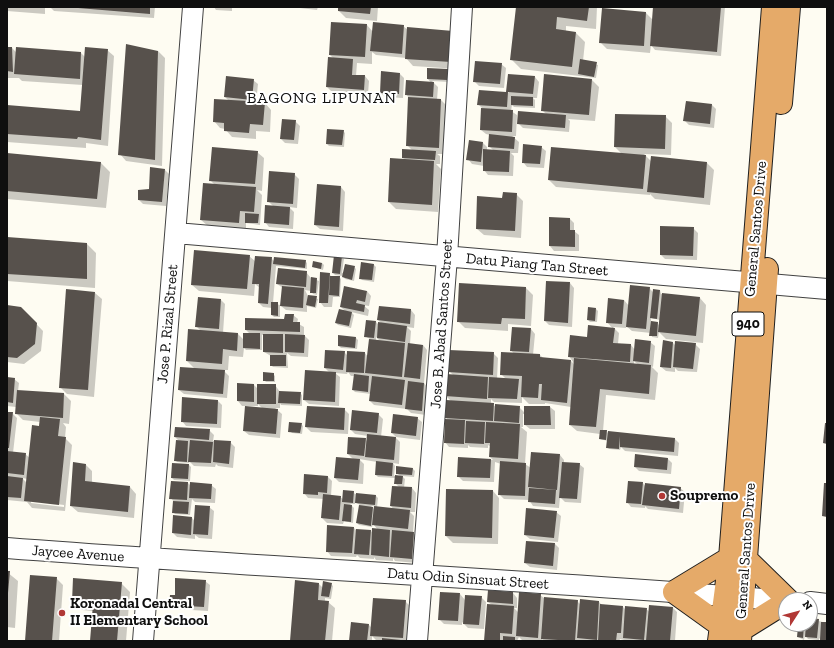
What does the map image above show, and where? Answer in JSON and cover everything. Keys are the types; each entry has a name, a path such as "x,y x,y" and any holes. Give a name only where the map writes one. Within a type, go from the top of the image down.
{"highway":[{"name":"General Santos Drive","path":"730,634 738,559 759,283 773,7"},
{"name":"General Santos Drive","path":"759,283 789,7"},
{"path":"778,593 738,559 674,592 730,634 778,606"}],"street":[{"name":"Jose P. Rizal Street","path":"143,641 193,7"},
{"name":"Jose B. Abad Santos Street","path":"417,641 447,257 462,7"},
{"name":"Datu Piang Tan Street","path":"176,233 827,289"},
{"name":"Jaycee Avenue","path":"7,548 149,559"},
{"name":"Datu Odin Sinsuat Street","path":"149,559 422,575 778,600"}],"building":[{"path":"66,7 150,7 150,14"},
{"path":"338,7 371,7 370,14 338,11"},
{"path":"516,7 589,7 587,21 557,17 556,29 576,32 572,67 510,60"},
{"path":"653,7 721,7 717,52 650,46"},
{"path":"602,8 646,12 644,46 599,43"},
{"path":"331,22 367,24 365,57 329,55"},
{"path":"373,22 404,25 402,54 370,51"},
{"path":"407,27 453,31 451,62 405,59"},
{"path":"126,44 158,51 155,160 118,155"},
{"path":"7,47 12,47 13,72 7,71"},
{"path":"16,47 81,52 80,79 14,74"},
{"path":"85,47 108,49 101,140 78,137 77,139 7,134 7,105 80,111"},
{"path":"328,57 353,59 352,75 365,75 364,90 326,87"},
{"path":"580,59 597,62 594,77 578,74"},
{"path":"475,61 502,63 500,84 473,82"},
{"path":"427,68 448,69 447,80 427,79"},
{"path":"381,71 400,73 399,94 380,93"},
{"path":"508,74 535,76 533,94 508,92 507,107 477,105 479,90 506,92"},
{"path":"544,74 592,79 589,115 541,111"},
{"path":"226,76 254,79 252,100 224,97"},
{"path":"406,80 434,82 433,97 405,95"},
{"path":"511,96 533,97 533,106 511,105"},
{"path":"408,97 441,99 439,148 406,146"},
{"path":"214,99 265,102 263,125 250,124 249,133 224,131 224,123 213,122"},
{"path":"686,101 712,104 710,124 683,121"},
{"path":"481,108 513,110 512,132 480,130"},
{"path":"518,111 566,115 565,128 517,124"},
{"path":"615,114 666,115 665,149 614,147"},
{"path":"282,119 296,120 294,140 280,139"},
{"path":"327,129 344,130 342,145 326,144"},
{"path":"489,134 515,137 514,149 488,147"},
{"path":"469,140 483,142 481,162 466,160"},
{"path":"523,144 542,146 540,164 522,163"},
{"path":"212,147 258,151 255,184 209,181"},
{"path":"551,147 646,155 643,189 548,180"},
{"path":"402,149 436,151 435,160 402,158"},
{"path":"483,149 510,151 509,172 483,171"},
{"path":"7,153 101,162 97,199 7,191"},
{"path":"651,156 707,162 704,198 647,192"},
{"path":"390,158 434,161 432,205 388,202"},
{"path":"150,167 165,169 162,202 138,200 138,190 149,189"},
{"path":"269,171 295,173 293,204 267,202"},
{"path":"203,183 256,187 254,212 240,211 239,223 200,220"},
{"path":"317,184 341,186 339,227 314,225"},
{"path":"503,192 517,193 515,231 476,229 477,196 502,198"},
{"path":"265,205 290,207 289,225 264,223"},
{"path":"245,213 259,214 258,223 245,223"},
{"path":"549,217 570,218 570,230 575,230 575,247 549,246"},
{"path":"660,226 694,227 693,256 660,255"},
{"path":"7,237 87,243 87,279 7,274"},
{"path":"194,250 250,255 247,289 191,285"},
{"path":"334,255 342,256 340,274 332,273"},
{"path":"255,256 272,257 268,304 258,303 259,284 252,284"},
{"path":"274,257 306,260 305,268 273,264"},
{"path":"313,261 322,263 321,269 312,267"},
{"path":"361,262 374,264 372,280 359,279"},
{"path":"345,264 355,266 352,280 342,277"},
{"path":"278,268 307,271 306,287 276,284"},
{"path":"320,272 330,273 328,303 319,303"},
{"path":"330,276 340,276 339,296 329,295"},
{"path":"311,277 317,278 316,293 310,293"},
{"path":"546,281 570,282 568,323 544,321"},
{"path":"459,283 526,287 525,319 502,318 501,324 457,322"},
{"path":"630,285 650,287 646,329 626,327"},
{"path":"282,286 304,288 303,308 280,306"},
{"path":"344,286 367,291 365,302 357,300 356,303 365,305 364,312 340,307"},
{"path":"66,289 95,292 88,390 59,388"},
{"path":"653,289 660,290 657,319 650,318"},
{"path":"662,293 700,297 696,336 658,332"},
{"path":"308,295 317,296 315,307 306,305"},
{"path":"198,297 221,299 219,329 195,327"},
{"path":"608,298 624,300 622,324 606,323"},
{"path":"271,302 278,302 278,316 271,315"},
{"path":"7,305 21,307 37,323 35,344 17,358 7,357"},
{"path":"379,306 411,309 410,324 377,320"},
{"path":"588,307 596,308 595,321 587,320"},
{"path":"339,309 352,312 349,326 335,323"},
{"path":"285,314 294,314 293,322 300,322 300,332 245,330 245,318 284,319"},
{"path":"366,320 376,321 374,338 364,337"},
{"path":"651,321 658,322 657,336 649,336"},
{"path":"378,322 407,326 405,342 377,338"},
{"path":"588,325 615,328 613,343 631,344 630,362 568,357 570,335 587,337"},
{"path":"512,327 531,328 529,352 510,351"},
{"path":"188,329 238,333 237,351 223,349 222,364 186,361"},
{"path":"243,333 260,333 260,349 243,348"},
{"path":"263,334 283,334 283,353 263,352"},
{"path":"285,334 305,335 304,353 285,352"},
{"path":"338,335 356,337 355,348 338,346"},
{"path":"369,339 405,343 402,377 365,373"},
{"path":"635,339 651,341 649,363 633,361"},
{"path":"663,340 673,342 671,368 660,367"},
{"path":"675,341 696,343 693,369 673,367"},
{"path":"408,343 423,345 420,379 404,377"},
{"path":"325,350 345,351 343,370 324,368"},
{"path":"449,350 494,352 493,375 448,372"},
{"path":"347,351 365,352 364,373 346,372"},
{"path":"501,352 540,354 540,357 571,360 567,403 541,400 542,384 539,384 538,398 521,397 522,376 500,375"},
{"path":"270,355 286,355 286,366 270,366"},
{"path":"574,358 651,365 649,394 600,389 596,427 569,425"},
{"path":"180,367 225,370 223,394 178,390"},
{"path":"305,370 336,372 335,402 303,400"},
{"path":"263,372 274,373 274,381 263,381"},
{"path":"354,374 369,376 368,392 352,390"},
{"path":"446,374 488,377 487,399 445,396"},
{"path":"372,376 405,380 402,405 369,401"},
{"path":"7,377 15,378 13,403 7,402"},
{"path":"489,377 519,379 517,399 488,398"},
{"path":"408,381 424,383 422,411 405,409"},
{"path":"237,383 254,384 254,402 237,401"},
{"path":"257,384 276,384 276,404 257,404"},
{"path":"17,390 64,393 63,418 15,414"},
{"path":"279,391 301,392 300,404 278,403"},
{"path":"182,397 218,400 217,424 181,422"},
{"path":"446,400 494,403 493,421 445,418"},
{"path":"495,404 520,406 519,423 494,421"},
{"path":"245,406 278,409 276,434 243,431"},
{"path":"307,406 345,408 344,430 305,427"},
{"path":"524,406 550,406 551,425 524,425"},
{"path":"352,410 379,413 377,433 350,430"},
{"path":"7,412 13,412 9,448 7,448"},
{"path":"393,414 418,417 416,436 391,433"},
{"path":"40,417 60,419 58,436 66,437 59,505 24,501 32,425 39,426"},
{"path":"445,419 465,420 464,444 444,443"},
{"path":"466,421 485,422 484,444 465,443"},
{"path":"289,422 302,423 300,433 288,432"},
{"path":"486,422 520,424 518,459 489,457 490,443 485,443"},
{"path":"825,423 827,423 827,444 823,443"},
{"path":"175,427 210,429 209,440 174,437"},
{"path":"600,430 607,430 606,440 599,439"},
{"path":"608,431 675,438 674,452 620,447 620,436 619,449 606,448"},
{"path":"367,434 396,437 394,460 365,457"},
{"path":"348,437 366,438 364,456 347,454"},
{"path":"176,440 188,441 187,462 174,461"},
{"path":"190,440 213,442 211,463 188,462"},
{"path":"214,440 231,441 229,464 213,462"},
{"path":"7,451 26,453 24,475 7,473"},
{"path":"531,452 560,454 557,490 528,487"},
{"path":"635,454 668,458 667,470 634,467"},
{"path":"336,457 360,459 358,480 334,478"},
{"path":"458,457 491,459 490,478 457,477"},
{"path":"376,461 393,463 392,476 375,475"},
{"path":"500,461 526,463 525,496 498,495"},
{"path":"73,462 86,464 85,481 130,486 128,512 70,506"},
{"path":"562,462 580,463 577,499 559,498"},
{"path":"172,463 189,464 188,479 171,478"},
{"path":"396,466 413,468 412,475 396,474"},
{"path":"304,474 328,476 327,493 318,492 318,495 303,494"},
{"path":"395,475 403,476 402,484 394,484"},
{"path":"7,476 23,478 21,498 7,497"},
{"path":"171,481 188,482 187,500 169,499"},
{"path":"628,481 643,482 641,504 626,503"},
{"path":"190,482 212,484 211,499 189,498"},
{"name":"Soupremo","path":"645,483 681,487 679,509 642,505"},
{"path":"824,483 827,483 827,517 822,516"},
{"path":"392,486 412,487 411,508 390,506"},
{"path":"529,488 556,490 555,504 528,502"},
{"path":"446,489 493,490 492,538 445,536"},
{"path":"343,490 354,491 353,503 342,502"},
{"path":"356,493 376,495 375,505 355,503"},
{"path":"323,494 341,496 339,520 321,518"},
{"path":"173,501 189,502 188,514 172,513"},
{"path":"344,504 352,505 351,522 342,521"},
{"path":"195,505 210,506 208,535 193,534"},
{"path":"359,505 373,507 371,526 356,523"},
{"path":"374,506 410,510 408,529 372,525"},
{"path":"526,508 557,511 554,538 524,535"},
{"path":"173,515 192,517 191,535 172,533"},
{"path":"327,525 354,527 352,553 326,552"},
{"path":"372,528 390,530 389,557 371,555"},
{"path":"356,529 371,530 369,555 354,554"},
{"path":"392,530 414,532 412,559 390,557"},
{"path":"526,541 555,543 553,566 524,563"},
{"path":"7,571 10,571 8,593 7,593"},
{"path":"30,575 57,577 52,641 25,641"},
{"path":"73,578 122,582 117,641 90,641 93,604 72,602"},
{"path":"175,578 206,580 204,607 169,605 170,595 175,595"},
{"path":"295,580 319,583 318,600 329,601 325,641 290,641"},
{"path":"323,581 332,583 329,597 321,596"},
{"path":"488,590 513,592 513,604 487,602"},
{"path":"440,592 460,593 458,621 438,620"},
{"path":"519,592 541,594 538,638 516,636"},
{"path":"465,595 482,596 479,625 463,624"},
{"path":"544,597 578,600 575,641 541,639"},
{"path":"373,598 406,600 403,638 370,636"},
{"path":"580,599 599,601 597,640 577,638"},
{"path":"487,604 514,606 512,634 500,633 500,641 484,641"},
{"path":"600,604 623,606 621,633 617,633 616,641 598,641"},
{"path":"649,605 673,607 670,641 646,641"},
{"path":"625,606 647,608 644,640 623,638"},
{"path":"351,622 369,624 367,641 349,641"},
{"path":"821,622 827,622 827,641 820,640"},
{"path":"797,632 804,632 803,638 797,637"},
{"path":"805,632 818,632 817,638 805,637"},
{"path":"503,636 515,637 515,641 503,641"},
{"path":"382,638 401,640 401,641 382,641"}],"place":[{"name":"Soupremo","path":"662,496"},
{"name":"Koronadal Central II Elementary School","path":"62,613"}],"district":[{"name":"BAGONG LIPUNAN","path":"322,98"}]}
